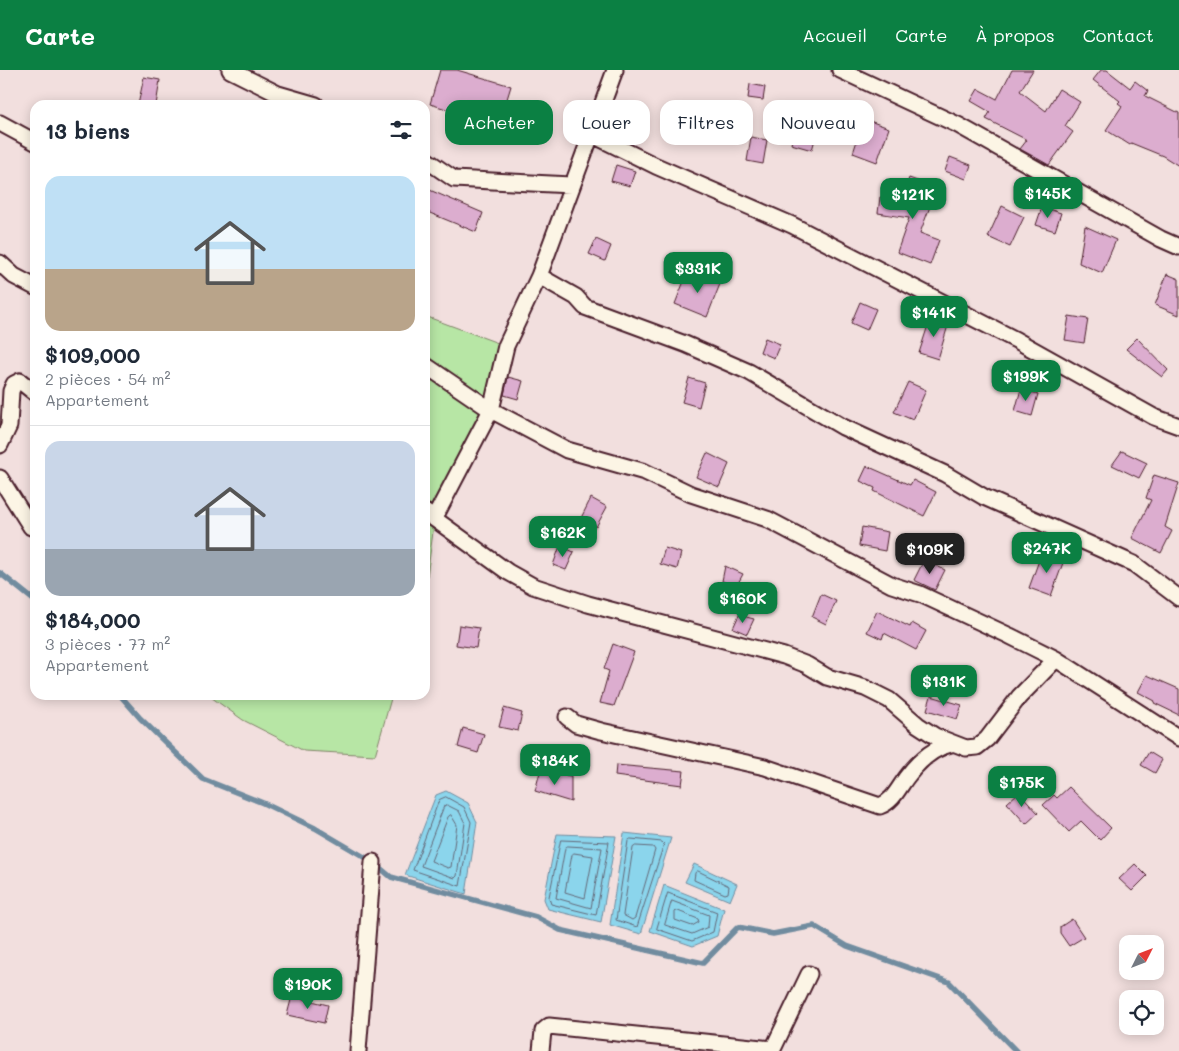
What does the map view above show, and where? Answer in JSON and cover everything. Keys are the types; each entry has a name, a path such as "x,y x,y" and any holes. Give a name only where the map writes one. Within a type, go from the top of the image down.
{"street":[{"path":"230,70 278,94 299,100"},
{"path":"604,100 615,70"},
{"path":"840,70 958,125 1161,239 1179,247"},
{"path":"0,123 30,139"},
{"path":"587,145 538,276 506,346 491,410 430,514 460,538 533,586 588,604 784,656 807,665 827,677 865,688 889,700 918,725 951,744 966,748 977,747 987,739 1019,697 1056,659"},
{"path":"613,145 656,166 792,225 1016,340 1154,417 1179,426"},
{"path":"430,162 454,179 571,185"},
{"path":"0,263 14,276 30,284"},
{"path":"538,276 576,297 586,307 685,344 749,372 851,431 945,474 984,497 1134,564 1179,598"},
{"path":"430,367 491,410 567,450 645,472 691,494 767,519 892,585 920,594 1056,659 1179,738"},
{"path":"0,445 8,426 11,391 14,384 20,381 30,389"},
{"path":"0,478 30,525"},
{"path":"566,717 576,724 610,734 765,767 880,806 890,801 907,776 925,757 942,746 951,744"},
{"path":"358,1051 373,862"},
{"path":"541,1051 543,1031 549,1026 772,1050 809,974"}],"green space":[{"path":"430,318 506,346 491,410 435,517 430,554"},
{"path":"215,700 391,700 375,755 304,751 243,720"}],"water":[{"path":"446,791 468,803 477,822 466,894 405,875 436,795"},
{"path":"624,833 671,838 641,934 610,925"},
{"path":"557,834 616,836 601,922 548,909 544,899"},
{"path":"694,864 737,884 730,901 685,882"},
{"path":"664,885 724,909 717,936 693,946 650,931"}],"building":[{"path":"440,70 457,70 511,86 507,100 445,100 445,109 430,104"},
{"path":"1012,70 1033,70 1020,91 1046,111 1059,89 1080,102 1065,126 1073,132 1049,165 1020,149 1027,140 986,119 990,112 971,101 978,89 997,99"},
{"path":"1101,70 1107,70 1130,88 1135,81 1148,91 1145,96 1179,113 1179,166 1163,156 1131,143 1130,145 1106,130 1122,106 1118,103 1120,101 1093,80"},
{"path":"144,77 160,80 157,100 139,100"},
{"path":"750,84 765,87 763,100 748,98"},
{"path":"874,123 889,128 877,162 853,153 856,145 874,145"},
{"path":"753,137 763,139 763,145 766,145 763,164 747,161 750,145 753,145"},
{"path":"794,145 813,145 812,150"},
{"path":"950,157 971,165 966,179 945,171"},
{"path":"616,165 635,171 630,186 611,181"},
{"path":"909,178 937,188 920,233 939,240 930,265 897,252 909,218 878,213 880,197 901,200"},
{"path":"430,190 483,213 476,232 430,213"},
{"path":"1002,206 1024,217 1010,247 988,237"},
{"path":"1042,207 1061,213 1055,231 1036,225"},
{"path":"1085,226 1116,240 1102,273 1079,263"},
{"path":"596,239 611,246 605,261 589,254"},
{"path":"688,271 720,284 707,317 675,304"},
{"path":"1167,274 1179,279 1179,315 1155,305"},
{"path":"860,302 876,309 867,330 851,323"},
{"path":"931,316 949,322 938,359 919,353"},
{"path":"1069,316 1088,319 1084,343 1065,340"},
{"path":"765,338 780,344 774,358 760,352"},
{"path":"1137,338 1168,370 1162,377 1126,349"},
{"path":"508,377 523,381 518,399 504,395"},
{"path":"689,378 705,383 699,407 682,402"},
{"path":"908,382 926,390 913,420 894,412"},
{"path":"1021,389 1038,394 1032,416 1015,411"},
{"path":"1122,451 1147,463 1139,478 1112,465"},
{"path":"707,453 729,464 719,487 696,477"},
{"path":"867,466 910,485 913,480 936,492 924,516 874,491 875,488 860,481"},
{"path":"1154,475 1179,483 1165,527 1172,531 1161,553 1132,538 1151,500 1146,498"},
{"path":"591,498 607,507 596,527 581,518"},
{"path":"862,527 888,532 885,551 859,546"},
{"path":"560,546 574,552 566,570 553,565"},
{"path":"665,548 681,553 677,569 660,564"},
{"path":"1042,552 1064,560 1051,596 1029,588"},
{"path":"924,560 945,570 935,590 914,580"},
{"path":"725,566 743,574 736,587 722,581"},
{"path":"821,594 836,601 826,624 812,617"},
{"path":"877,611 910,627 912,623 926,631 916,650 884,633 882,639 867,632"},
{"path":"739,615 754,619 747,634 733,628"},
{"path":"459,625 479,628 476,648 456,645"},
{"path":"613,644 634,652 614,706 600,703 609,671 604,669"},
{"path":"1147,675 1179,689 1179,715 1154,703 1155,701 1138,692"},
{"path":"931,696 962,705 957,719 927,710"},
{"path":"504,708 522,713 518,731 499,727"},
{"path":"463,728 484,734 478,753 458,747"},
{"path":"1149,752 1162,760 1155,773 1141,765"},
{"path":"616,765 684,771 682,785 615,776"},
{"path":"540,772 571,776 571,802 535,791"},
{"path":"1069,787 1111,828 1100,840 1081,821 1069,832 1043,805 1054,795 1057,798"},
{"path":"1019,792 1038,813 1026,824 1007,803"},
{"path":"1135,864 1147,876 1132,891 1119,879"},
{"path":"1072,919 1084,937 1069,946 1060,933 1060,927"},
{"path":"292,996 328,1005 324,1023 287,1015"}],"waterway":[{"path":"0,573 30,597"},
{"path":"124,700 140,718 203,779 263,803 315,828 373,862 391,877 536,917 560,930 703,963 738,927 773,934 814,926 847,946 949,982 1016,1051"}]}
